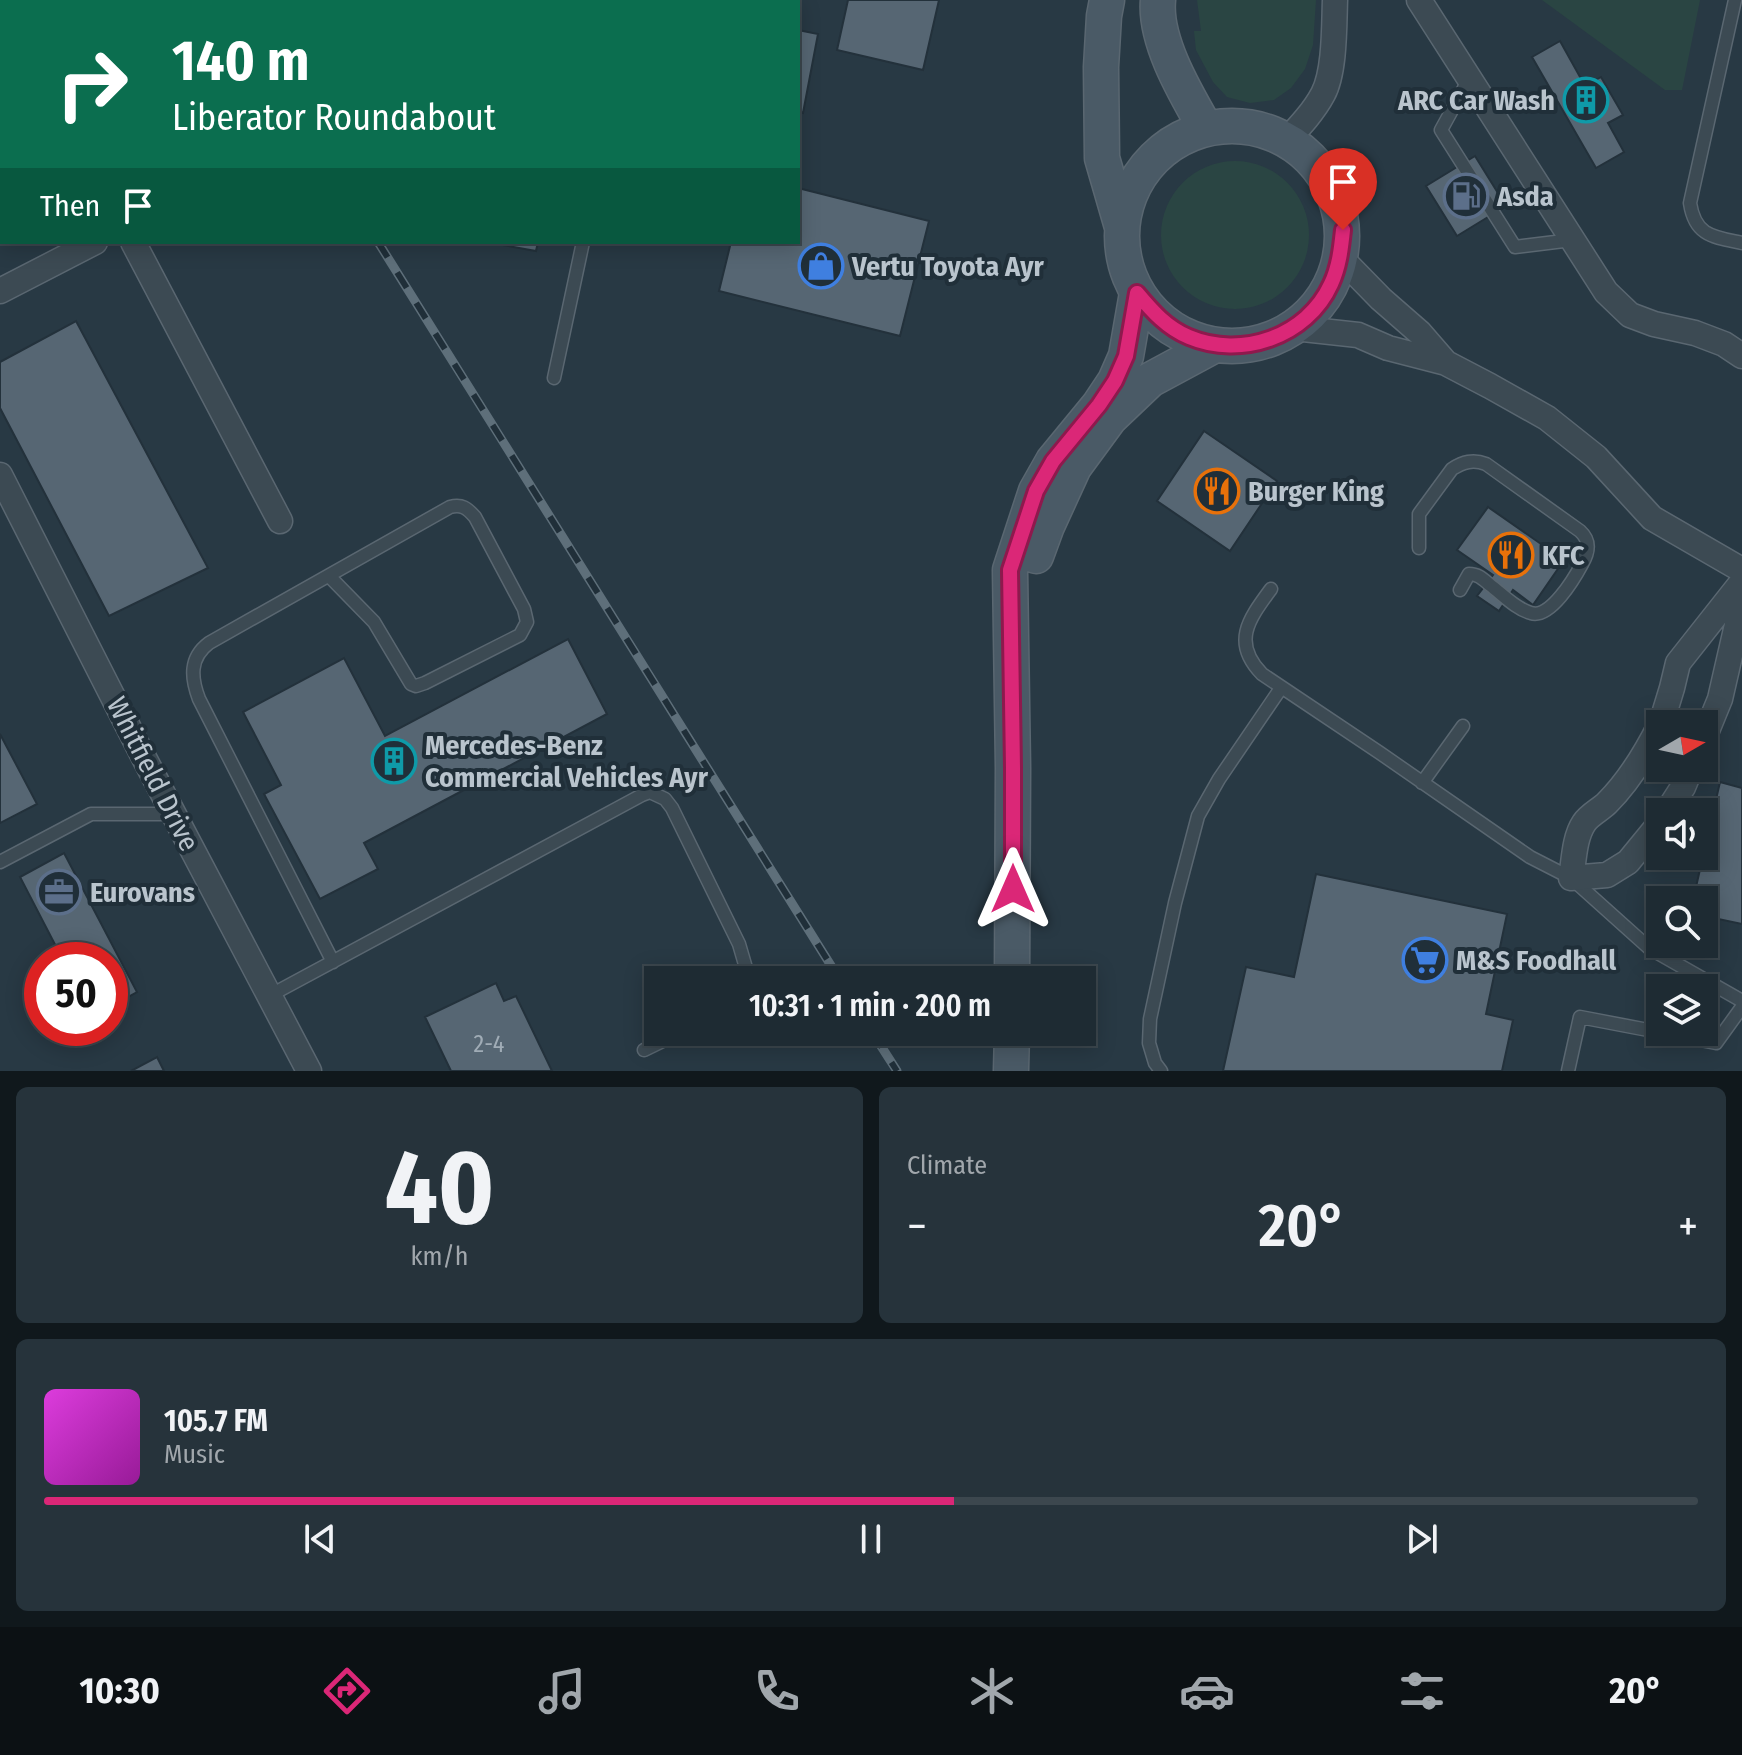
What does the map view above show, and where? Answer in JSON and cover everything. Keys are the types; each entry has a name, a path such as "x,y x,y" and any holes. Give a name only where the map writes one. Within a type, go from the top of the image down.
{"main road":[{"path":"1107,0 1101,67 1102,158 1122,227"},
{"path":"1158,0 1156,15 1171,62 1206,129"},
{"path":"1224,125 1259,128 1287,140 1310,157 1322,171 1335,196 1343,230 1340,257 1330,286 1314,310 1294,328 1270,339 1242,346 1215,345 1187,337 1158,318 1137,293 1130,278 1123,254 1122,227 1128,197 1140,174 1160,152 1189,133 1224,125"},
{"path":"1012,966 1010,570 1036,491 1053,461 1115,381 1126,356 1137,293"},
{"path":"1011,653 1029,578 1047,526 1074,467 1110,418 1150,380 1215,345"},
{"path":"1011,1071 1012,1046"}],"street":[{"path":"1287,140 1324,92 1333,55 1335,0"},
{"path":"1419,0 1606,292 1630,315 1695,333 1724,344 1742,356"},
{"path":"0,291 91,244"},
{"path":"134,244 280,521"},
{"path":"1340,257 1420,333 1446,363"},
{"path":"1294,328 1358,335 1388,348 1446,363 1547,418 1596,457 1652,518 1742,570"},
{"name":"Whitfield Drive","path":"0,475 309,1071"},
{"path":"1665,710 1678,663 1742,582"},
{"path":"1715,710 1742,603"},
{"path":"1646,753 1628,779 1584,823 1576,845 1571,878 1607,875 1628,862 1646,840"}],"lane":[{"path":"1735,0 1690,203 1692,218 1704,233 1742,243"},
{"path":"1469,79 1441,130 1515,247 1572,240"},
{"path":"554,378 583,244"},
{"path":"1419,548 1419,514 1452,469 1471,461 1486,464 1580,531 1587,541 1585,558 1573,578 1555,602 1540,613 1532,614 1516,605 1477,574 1469,574 1460,590"},
{"path":"329,576 374,622 411,684 416,686 520,635 527,622 524,609 475,517 460,506 450,507 209,643 198,654 192,673 199,699 333,962"},
{"path":"1271,589 1253,614 1245,640 1247,655 1262,674 1530,857 1571,878 1649,948 1742,1004 1716,1043 1580,1017 1568,1071"},
{"path":"1161,1071 1149,1043 1150,1019 1198,816 1219,779 1281,688"},
{"path":"1422,783 1463,726"},
{"path":"269,996 650,792 665,799 672,808 734,932 745,966"},
{"path":"0,862 91,814 174,814"},
{"path":"644,1050 652,1046"}],"green space":[{"path":"1197,0 1316,0 1313,45 1305,69 1291,88 1274,100 1250,103 1227,97 1213,82 1196,50 1194,31 1201,31"},
{"path":"1542,0 1700,0 1682,90 1665,90"},
{"path":"1235,161 1263,167 1287,183 1303,207 1309,235 1303,263 1287,287 1263,303 1235,309 1207,303 1183,287 1167,263 1161,235 1167,207 1183,183 1207,167"}],"building":[{"path":"848,0 939,0 923,70 837,50"},
{"path":"800,30 818,34 803,113 800,112"},
{"name":"ARC Car Wash","path":"1560,41 1585,86 1601,77 1623,115 1608,123 1624,152 1596,168 1532,57"},
{"name":"Asda","path":"1475,156 1506,206 1457,236 1426,186"},
{"name":"Vertu Toyota Ayr","path":"800,189 929,221 900,336 719,291 731,244 800,244"},
{"path":"497,244 538,244 536,251"},
{"path":"76,321 208,568 109,616 0,408 0,362"},
{"name":"Burger King","path":"1204,431 1277,481 1230,551 1157,501"},
{"name":"KFC","path":"1488,507 1564,560 1533,605 1513,590 1499,611 1477,596 1493,575 1457,550"},
{"name":"Mercedes-Benz Commercial Vehicles Ayr","path":"568,639 607,714 364,843 378,869 320,899 264,794 281,785 243,712 344,658 385,736"},
{"path":"0,734 37,804 0,823"},
{"path":"1720,782 1742,788 1742,924 1718,919 1718,886 1696,886 1700,870 1718,870 1716,798"},
{"path":"64,853 111,942 54,942 20,877"},
{"path":"1316,874 1507,914 1486,1014 1513,1020 1502,1071 1223,1071 1246,967 1294,977"},
{"path":"128,975 137,992 128,997"},
{"path":"496,983 504,1001 516,996 552,1071 451,1071 425,1017"},
{"path":"157,1057 164,1071 131,1071"}],"railway":[{"path":"379,244 831,966"},
{"path":"881,1046 897,1071"}],"place":[{"name":"ARC Car Wash","path":"1586,100"},
{"name":"Asda","path":"1466,196"},
{"name":"Vertu Toyota Ayr","path":"821,266"},
{"name":"Burger King","path":"1217,491"},
{"name":"KFC","path":"1511,555"},
{"name":"Mercedes-Benz Commercial Vehicles Ayr","path":"394,761"},
{"name":"Eurovans","path":"59,892"},
{"name":"M&S Foodhall","path":"1425,960"}],"route":[{"path":"1013,889 1010,570 1036,491 1053,461 1115,381 1126,356 1137,293 1158,318 1187,337 1215,345 1242,346 1270,339 1294,328 1314,310 1330,286 1340,257 1343,230"}]}
